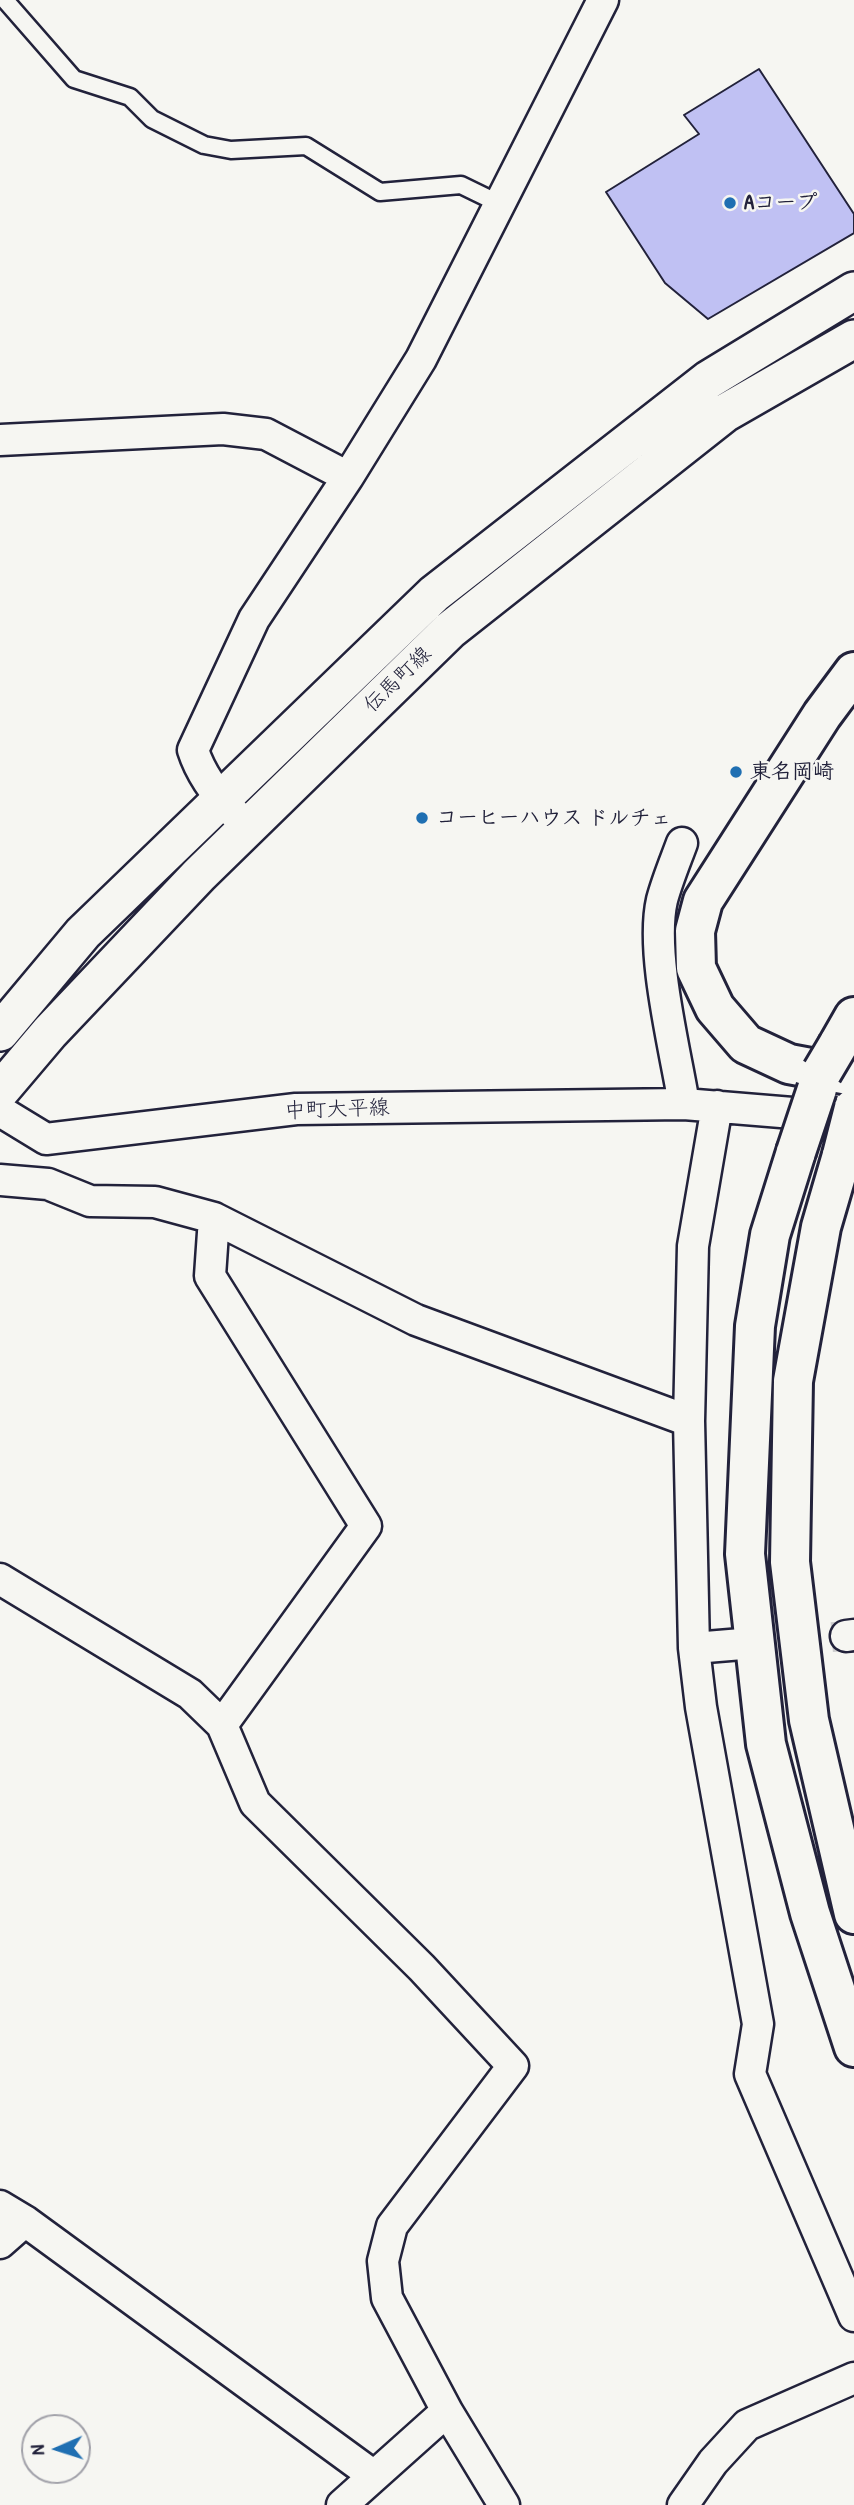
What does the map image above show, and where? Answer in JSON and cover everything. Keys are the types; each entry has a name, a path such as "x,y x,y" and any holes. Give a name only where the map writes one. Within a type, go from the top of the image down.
{"highway":[{"path":"849,1046 789,1064 746,1044 715,1008 696,968 695,930 703,901 821,715 854,673"},
{"path":"849,1046 822,1072 770,1235 755,1326 745,1554 766,1744 810,1913 854,2047"},
{"path":"854,1108 821,1227 793,1381 790,1562 809,1720 854,1914"}],"street":[{"path":"248,827 220,799 198,765 193,750 254,619 348,477 421,359 603,0"},
{"name":"伝馬町線","path":"0,1032 83,933 434,594 708,380 854,291"},
{"name":"伝馬町線","path":"0,1091 50,1031 199,874 450,630 725,413 854,339"},
{"path":"0,440 223,429 266,434 348,477"},
{"path":"682,843 662,900 659,933 664,986 684,1104"},
{"name":"中町大平線","path":"0,1111 46,1139 296,1109 684,1104 854,1118"},
{"path":"717,1106 693,1246 689,1421 694,1648 701,1707 758,2024 750,2074 854,2316"},
{"path":"0,1180 47,1184 90,1201 155,1202 214,1218 416,1320 689,1421"},
{"path":"214,1218 210,1276 366,1526 222,1725"},
{"path":"0,1579 190,1694 222,1725 255,1803 422,1968 513,2066 392,2226 383,2261 387,2298 447,2411 504,2505"},
{"path":"694,1648 742,1644"},
{"path":"0,2243 13,2213 374,2476"},
{"path":"683,2505 713,2462 747,2425 854,2378"},
{"path":"342,2505 447,2411"}],"lane":[{"path":"5,0 74,79 130,97 152,119 204,145 231,149 306,146 380,192 461,185 500,204"}],"building":[{"name":"Aコープ","path":"759,69 854,214 854,233 708,319 665,283 606,192 699,134 684,115"}],"tunnel":[{"path":"742,1644 846,1636"}],"place":[{"name":"Aコープ","path":"730,203"},
{"name":"東名岡崎","path":"736,772"},
{"name":"コーヒーハウス ドルチェ","path":"422,818"}]}
